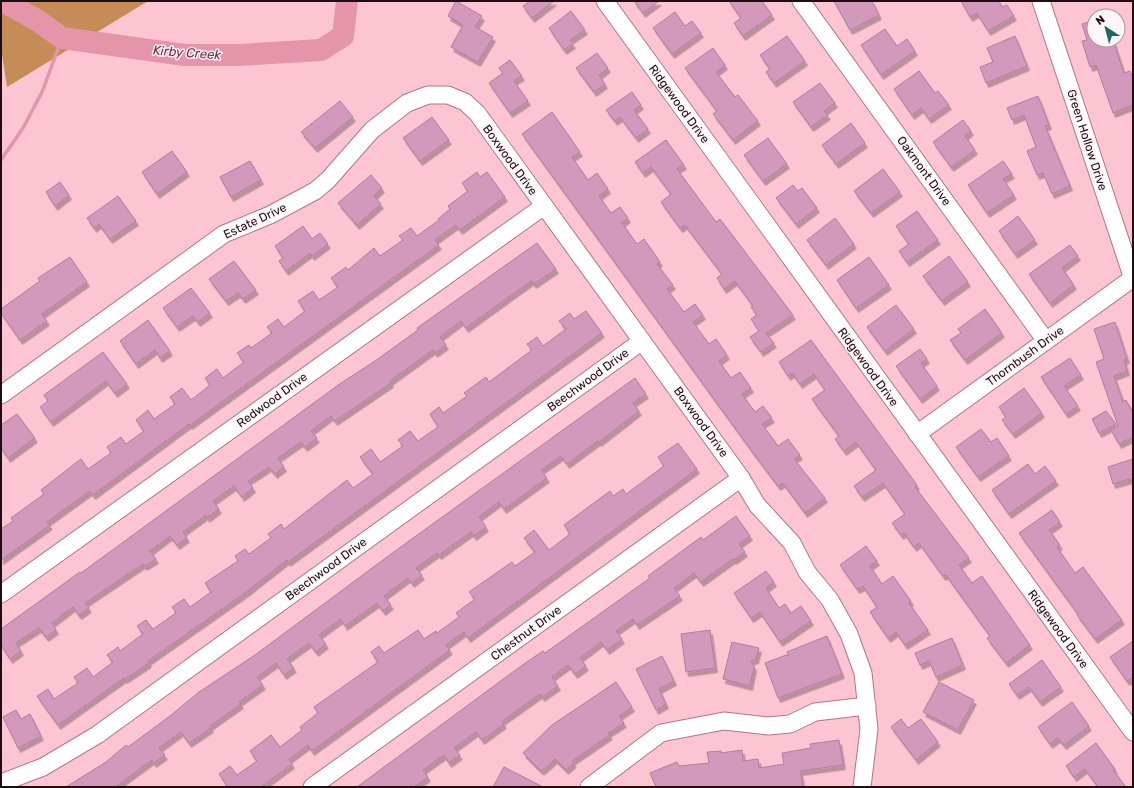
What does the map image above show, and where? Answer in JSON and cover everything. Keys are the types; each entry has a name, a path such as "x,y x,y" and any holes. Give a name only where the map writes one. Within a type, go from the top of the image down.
{"street":[{"name":"Ridgewood Drive","path":"605,1 1133,732"},
{"name":"Oakmont Drive","path":"802,1 1046,341"},
{"name":"Green Hollow Drive","path":"1041,1 1133,279"},
{"name":"Estate Drive","path":"1,395 224,234 270,215 315,191 328,180 372,130 407,103 428,95 448,95"},
{"name":"Boxwood Drive","path":"448,95 465,102 477,114 741,478 758,505 792,544 807,572 830,600 849,634 864,673 869,729 862,787"},
{"name":"Redwood Drive","path":"1,594 544,206"},
{"name":"Thornbush Drive","path":"917,434 1133,279"},
{"name":"Beechwood Drive","path":"1,783 43,767 97,735 642,341"},
{"name":"Chestnut Drive","path":"312,787 741,478"},
{"path":"589,787 661,733 724,721 768,726 790,724 815,712 867,706"}],"shaded area":[{"path":"1,1 148,1 7,87 1,48"}],"building":[{"path":"456,1 482,16 475,27 493,37 478,62 451,47 463,25 448,16"},
{"path":"530,1 554,1 532,18 523,6"},
{"path":"634,1 659,1 643,13"},
{"path":"729,1 762,1 772,15 743,36 734,23 741,18"},
{"path":"834,1 872,1 879,15 850,30"},
{"path":"961,1 999,1 1002,7 1007,5 1014,16 988,31 977,13 970,17"},
{"path":"571,11 585,30 570,40 573,44 564,50 549,28"},
{"path":"675,12 685,26 692,21 701,33 672,54 653,28"},
{"path":"1086,23 1086,37 1082,24"},
{"path":"885,29 897,46 907,39 915,51 881,75 861,45"},
{"path":"787,36 805,61 774,83 766,72 770,69 760,55"},
{"path":"1015,36 1027,66 986,83 980,67 993,62 987,48"},
{"path":"1086,40 1086,48 1116,48 1124,73 1130,71 1133,78 1133,105 1113,113 1096,65 1090,67 1082,41"},
{"path":"713,48 725,65 716,72 735,97 738,95 758,121 733,140 713,114 717,111 685,68"},
{"path":"597,53 608,68 599,75 605,84 594,92 576,68"},
{"path":"510,60 522,76 514,81 528,101 510,113 489,83 503,73 499,68"},
{"path":"919,71 935,93 938,91 949,105 929,119 921,108 912,115 894,89"},
{"path":"820,83 835,103 824,111 828,115 811,127 793,102"},
{"path":"632,92 641,105 634,110 648,129 636,138 620,117 615,121 606,110"},
{"path":"1038,96 1049,125 1045,126 1070,186 1052,194 1043,173 1037,175 1027,151 1036,147 1024,115 1012,120 1007,108"},
{"path":"340,101 353,117 315,148 301,132"},
{"path":"552,112 580,152 572,157 588,180 597,173 608,189 599,196 611,213 620,207 628,218 622,223 637,244 644,239 660,262 657,264 673,285 667,289 684,312 695,304 703,315 693,322 709,344 716,339 727,355 719,361 731,378 740,372 751,388 742,394 755,412 763,406 772,418 762,424 778,446 788,439 800,455 794,459 825,498 805,513 783,483 778,486 751,450 522,134"},
{"path":"432,117 449,140 420,161 403,138"},
{"path":"963,120 971,131 965,136 975,150 951,167 933,142"},
{"path":"851,123 865,143 836,164 822,145"},
{"path":"768,138 787,164 763,181 744,155"},
{"path":"666,140 684,165 677,169 716,222 720,219 793,315 766,333 774,343 761,352 750,337 759,331 751,319 757,315 751,307 753,306 735,281 724,289 717,278 722,274 685,225 680,228 661,202 671,194 651,167 643,173 635,162"},
{"path":"172,151 187,172 157,194 142,172"},
{"path":"250,161 261,180 231,197 220,177"},
{"path":"1003,161 1012,174 1003,179 1014,195 987,213 968,185"},
{"path":"883,169 900,192 871,213 854,191"},
{"path":"477,172 480,177 487,172 505,197 460,230 456,225 435,240 439,245 190,425 189,424 93,495 90,491 47,522 50,525 1,560 1,529 13,521 11,518 44,494 41,490 81,459 88,469 111,453 107,447 121,437 126,444 144,431 136,420 148,410 154,419 175,404 170,397 182,388 191,400 210,385 205,378 217,369 223,378 244,362 237,353 249,345 251,348 272,333 267,327 278,319 284,327 305,311 298,301 313,291 319,300 338,287 331,278 346,267 348,270 374,248 380,256 403,240 399,236 411,228 417,236 439,220 438,219 450,209 448,206 468,191 462,183"},
{"path":"371,175 382,188 374,196 381,204 357,225 338,203"},
{"path":"60,182 69,195 55,206 46,192"},
{"path":"793,185 798,191 802,188 817,208 796,224 776,198"},
{"path":"118,196 136,221 110,239 99,224 94,228 87,218"},
{"path":"917,211 938,240 907,262 899,251 909,244 896,226"},
{"path":"1018,216 1035,240 1015,254 999,231"},
{"path":"835,218 854,244 826,265 807,240"},
{"path":"303,226 312,239 320,233 328,244 312,256 310,253 286,271 279,261 283,258 275,246"},
{"path":"537,243 556,269 534,284 531,281 466,328 461,321 440,337 446,345 435,353 433,350 390,381 391,383 335,421 331,416 311,431 317,438 305,447 301,442 278,458 284,467 275,474 269,467 248,481 253,488 242,497 234,486 213,501 219,509 207,518 206,515 183,532 187,538 177,545 170,536 150,551 156,559 145,566 143,564 85,603 89,608 79,615 73,607 52,623 56,630 46,637 39,628 16,643 21,651 10,659 1,645 1,629 80,572 81,573 341,383 418,330 417,328"},
{"path":"1070,245 1078,256 1062,268 1074,285 1050,303 1029,274"},
{"path":"949,256 968,282 942,301 923,276"},
{"path":"70,257 87,282 42,314 47,321 20,340 1,313 1,309 40,281 38,278"},
{"path":"869,257 889,285 856,308 837,280"},
{"path":"234,261 256,290 243,299 238,293 226,301 209,279"},
{"path":"191,288 210,313 198,322 193,316 177,327 163,308"},
{"path":"896,305 914,329 885,351 867,327"},
{"path":"985,309 1002,333 965,360 950,340 961,333 958,329"},
{"path":"586,311 602,333 288,562 287,560 245,593 148,661 149,663 125,679 124,678 58,725 37,696 48,689 54,699 78,683 74,677 87,668 93,677 113,662 107,655 118,647 120,651 143,634 137,626 146,620 153,629 176,613 172,607 184,599 190,607 211,592 205,583 238,561 235,556 245,549 249,554 271,538 268,534 281,524 284,529 347,480 353,488 373,474 360,457 371,449 380,462 403,446 398,440 410,431 418,441 438,427 430,414 439,407 443,413 467,396 464,393 486,377 489,382 532,350 527,344 537,337 543,346 566,329 559,321 570,313 574,319"},
{"path":"148,320 170,351 160,358 155,350 136,364 120,341"},
{"path":"1115,322 1127,359 1124,360 1127,371 1114,376 1123,402 1126,400 1133,413 1133,437 1119,444 1111,430 1118,426 1096,362 1104,359 1094,329"},
{"path":"811,340 917,485 915,487 969,558 959,565 972,583 982,576 1030,645 1006,663 987,638 990,636 946,575 943,576 919,543 914,547 904,533 901,535 892,523 905,514 883,483 862,497 854,486 876,470 856,442 844,451 835,439 839,436 812,399 825,390 814,374 800,384 792,373 788,376 779,362"},
{"path":"920,349 927,359 921,363 937,386 920,399 896,366"},
{"path":"103,352 127,384 115,393 106,381 51,422 40,407 48,401 44,395"},
{"path":"1070,358 1081,375 1064,386 1078,406 1066,414 1041,377"},
{"path":"635,378 646,394 633,403 639,411 599,442 598,441 567,464 561,456 541,470 547,478 504,509 499,502 479,517 486,527 474,536 471,532 439,555 437,553 416,568 422,575 412,583 408,578 384,596 391,605 383,611 377,603 345,626 341,619 319,635 326,644 316,652 309,643 287,659 294,668 284,675 276,663 257,677 263,685 239,702 241,704 210,726 211,728 189,743 181,732 159,748 165,755 154,763 152,760 115,787 66,787 106,762 126,745 128,747 170,716 199,692 255,655 391,554"},
{"path":"1024,388 1042,413 1013,434 1002,420 1006,417 999,407"},
{"path":"1106,411 1116,424 1099,433 1092,419"},
{"path":"17,414 35,438 8,458 1,448 1,425"},
{"path":"981,429 991,442 997,438 1009,456 978,477 956,447"},
{"path":"678,443 697,469 468,638 464,632 446,645 450,650 312,751 308,745 289,759 292,764 261,787 228,787 219,774 230,766 237,775 257,761 250,751 271,735 280,747 302,730 300,727 318,713 314,707 378,662 371,652 379,646 384,653 418,630 424,639 436,631 437,633 459,617 456,613 475,599 469,592 512,562 515,566 535,552 524,538 534,530 549,550 570,534 564,525 610,491 613,496 623,489 626,494 664,466 658,457"},
{"path":"1133,459 1133,478 1113,484 1108,467"},
{"path":"1028,464 1035,474 1045,466 1056,481 1009,514 992,490"},
{"path":"1052,510 1060,522 1049,530 1060,545 1057,547 1075,573 1083,567 1122,620 1095,639 1019,533"},
{"path":"736,516 750,536 739,544 745,552 701,582 694,573 674,588 680,596 637,625 633,619 616,631 622,639 607,650 601,642 580,658 586,666 575,674 568,665 552,677 558,686 542,697 540,694 502,721 504,724 482,740 476,732 454,748 460,755 449,763 444,755 423,770 428,777 414,787 357,787 521,666 543,651 545,653 650,578 648,576 701,537 703,540"},
{"path":"866,546 877,561 870,566 882,584 893,576 911,601 909,603 928,630 905,645 896,632 888,638 870,612 877,607 863,586 857,589 840,565"},
{"path":"766,571 774,582 766,588 779,608 785,604 791,613 801,606 811,621 780,642 760,612 751,618 734,593"},
{"path":"710,630 715,668 686,672 681,634"},
{"path":"827,636 842,674 778,698 765,663 786,655 789,656 787,652"},
{"path":"952,638 963,665 936,677 929,661 920,665 915,653"},
{"path":"1133,641 1133,677 1127,681 1110,657"},
{"path":"732,642 759,648 756,659 751,661 754,667 750,686 723,679"},
{"path":"662,656 674,681 659,689 666,704 656,710 636,669"},
{"path":"1042,660 1061,687 1040,702 1029,687 1017,695 1009,684"},
{"path":"616,682 632,707 619,716 624,723 608,733 610,735 572,761 574,763 566,770 555,759 543,770 540,770 523,753 552,725"},
{"path":"939,682 974,700 958,730 923,712"},
{"path":"1072,702 1089,726 1064,745 1058,738 1050,744 1038,727"},
{"path":"16,710 21,719 30,714 41,736 18,748 3,717"},
{"path":"901,719 908,728 921,719 938,742 916,760 891,727"},
{"path":"839,740 843,765 800,771 803,787 656,787 650,773 677,762 679,766 709,763 707,752 721,751 721,753 742,750 743,761 758,759 759,768 784,764 782,753 811,748 810,744"},
{"path":"1096,743 1126,787 1098,787 1085,769 1074,777 1066,766"},
{"path":"504,767 543,787 493,787"}],"waterway":[{"name":"Kirby Creek","path":"2,1 37,20 62,38 185,55 239,55 321,50 343,36 347,1"},
{"path":"1,160 23,128 42,92 62,38"}]}
